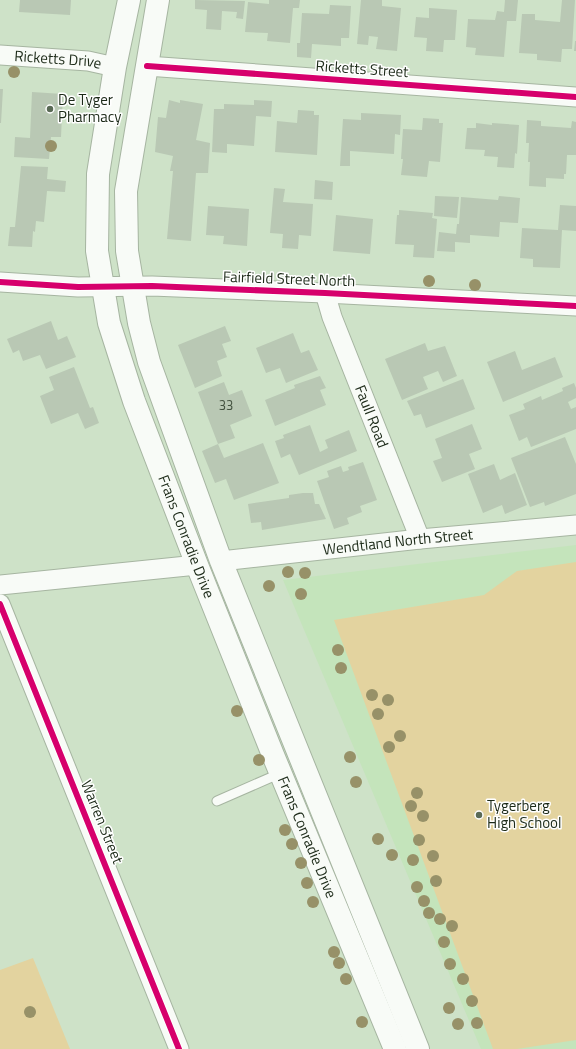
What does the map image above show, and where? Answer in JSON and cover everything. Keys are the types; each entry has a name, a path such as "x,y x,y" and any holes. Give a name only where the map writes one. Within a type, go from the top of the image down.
{"main road":[{"name":"Frans Conradie Drive","path":"129,0 115,67 98,174 97,251 109,323 134,402 197,565 280,773 395,1049"},
{"name":"Frans Conradie Drive","path":"158,0 126,191 127,251 139,323 149,362 221,561 418,1049"}],"street":[{"name":"Ricketts Drive","path":"0,55 88,61 115,67"},
{"name":"Ricketts Street","path":"147,66 576,97"},
{"name":"Fairfield Street North","path":"0,282 102,287 132,286 325,293 576,306"},
{"name":"Faull Road","path":"325,293 332,317 420,540"},
{"name":"Wendtland North Street","path":"221,561 576,525"},
{"path":"0,585 197,565"},
{"name":"Warren Street","path":"0,604 179,1049"}],"lane":[{"path":"217,801 280,773"}],"shaded area":[{"name":"Tygerberg High School","path":"576,545 576,1049 481,1049 283,580"},
{"name":"Tygerberg High School","path":"576,562 576,1040 517,1049 493,1049 334,620 484,595 517,571"},
{"path":"33,958 70,1049 0,1049 0,970"}],"building":[{"path":"20,0 71,0 70,15 19,12"},
{"path":"195,0 245,1 243,19 236,18 237,12 222,11 221,30 206,29 207,10 195,9"},
{"path":"269,0 300,0 299,8 293,8 290,43 267,41 268,33 245,32 248,2 269,4"},
{"path":"361,0 382,0 382,6 401,8 397,51 376,49 378,37 369,36 368,45 357,44"},
{"path":"505,0 518,0 516,21 507,21 504,57 475,55 476,48 466,47 468,19 495,20 497,11 504,12"},
{"path":"562,0 575,0 572,49 562,49 561,62 537,60 537,54 519,53 522,14 535,14 535,20 560,22"},
{"path":"330,5 351,6 349,38 341,38 341,46 312,44 311,58 297,57 297,43 300,43 302,13 329,14"},
{"path":"429,8 457,10 455,40 444,40 443,52 426,51 427,38 414,37 416,17 429,18"},
{"path":"575,41 576,51 574,51"},
{"path":"0,89 3,89 1,123 0,123"},
{"path":"32,92 63,94 61,137 51,137 49,159 14,157 15,137 30,138"},
{"path":"169,100 180,103 180,100 203,104 196,140 210,143 208,173 196,173 191,241 167,239 173,171 170,171 173,156 155,152 158,117 166,118"},
{"path":"254,100 272,101 271,117 256,116 254,146 227,144 227,153 212,152 214,109 224,109 224,104 254,105"},
{"path":"298,110 314,111 314,115 319,115 317,155 275,152 277,121 297,123"},
{"path":"361,113 401,115 400,135 395,134 394,154 350,151 350,166 340,166 343,119 361,120"},
{"path":"423,118 439,119 439,123 443,123 440,162 429,161 427,177 401,175 403,159 401,159 403,129 422,130"},
{"path":"527,120 541,121 541,126 571,128 572,121 576,122 576,155 567,155 566,174 564,174 564,179 546,178 546,187 529,186 530,162 528,162 529,143 526,143"},
{"path":"476,123 492,125 492,123 519,125 517,154 515,153 514,168 497,167 498,157 484,156 485,150 465,149 467,128 476,128"},
{"path":"21,166 48,167 47,179 66,181 65,192 47,191 44,222 36,221 35,232 33,231 32,247 8,246 10,227 15,227"},
{"path":"315,180 333,182 332,200 314,199"},
{"path":"274,188 285,189 283,202 313,204 311,236 299,235 298,249 282,248 283,234 270,233"},
{"path":"435,196 459,197 457,218 434,216"},
{"path":"499,196 520,198 518,223 500,222 499,237 470,235 470,243 455,242 455,252 437,251 439,232 456,234 457,224 459,224 461,197 498,200"},
{"path":"560,205 576,206 576,231 562,230 560,268 533,267 533,259 520,258 522,228 558,230"},
{"path":"208,206 249,209 247,246 223,244 224,236 206,235"},
{"path":"399,210 433,213 432,218 437,219 434,258 413,257 414,245 395,244 397,215 399,215"},
{"path":"336,215 373,219 370,254 333,251"},
{"path":"51,321 58,340 67,336 76,357 46,369 40,355 23,361 19,350 13,353 7,339"},
{"path":"225,326 231,341 222,344 227,357 217,361 222,376 195,388 178,345"},
{"path":"293,333 301,353 309,350 318,370 286,383 280,368 266,373 256,348"},
{"path":"425,343 428,351 445,346 457,376 443,382 438,371 423,377 428,389 402,400 385,359"},
{"path":"515,351 522,370 555,357 563,377 503,402 487,362"},
{"path":"74,367 90,408 93,407 99,423 85,429 78,413 51,424 40,396 54,390 49,377"},
{"path":"320,376 326,388 320,390 326,405 275,426 265,400 295,388 294,385"},
{"path":"463,379 475,409 426,428 421,414 414,416 407,401"},
{"path":"224,382 229,395 242,390 252,416 230,425 235,438 218,444 198,392"},
{"path":"574,383 576,388 576,398 568,402 571,409 576,407 576,429 531,447 527,437 519,441 509,415 525,409 523,404 541,396 542,400 563,391 562,388"},
{"path":"472,424 482,449 469,454 475,469 442,482 433,461 442,458 435,439"},
{"path":"310,425 320,452 328,448 325,440 349,430 357,451 299,475 290,454 281,458 275,441 284,438 283,435"},
{"path":"565,437 576,464 576,494 545,506 544,502 530,507 511,458"},
{"path":"263,443 279,483 234,500 226,479 215,483 202,451 218,444 224,458"},
{"path":"363,462 377,500 360,506 362,512 347,518 349,524 334,529 317,481 329,477 327,471 341,466 343,472 349,470 348,467"},
{"path":"494,464 500,480 515,473 527,505 505,514 502,505 483,513 468,474"},
{"path":"313,493 315,504 319,504 326,519 262,530 261,522 251,523 248,504 289,498 289,495"}],"cycle path":[{"path":"147,66 576,97"},
{"path":"0,282 78,287 152,286 325,293 576,306"},
{"path":"0,604 179,1049"}],"place":[{"name":"De Tyger Pharmacy","path":"50,109"},
{"name":"Tygerberg High School","path":"479,815"}]}
